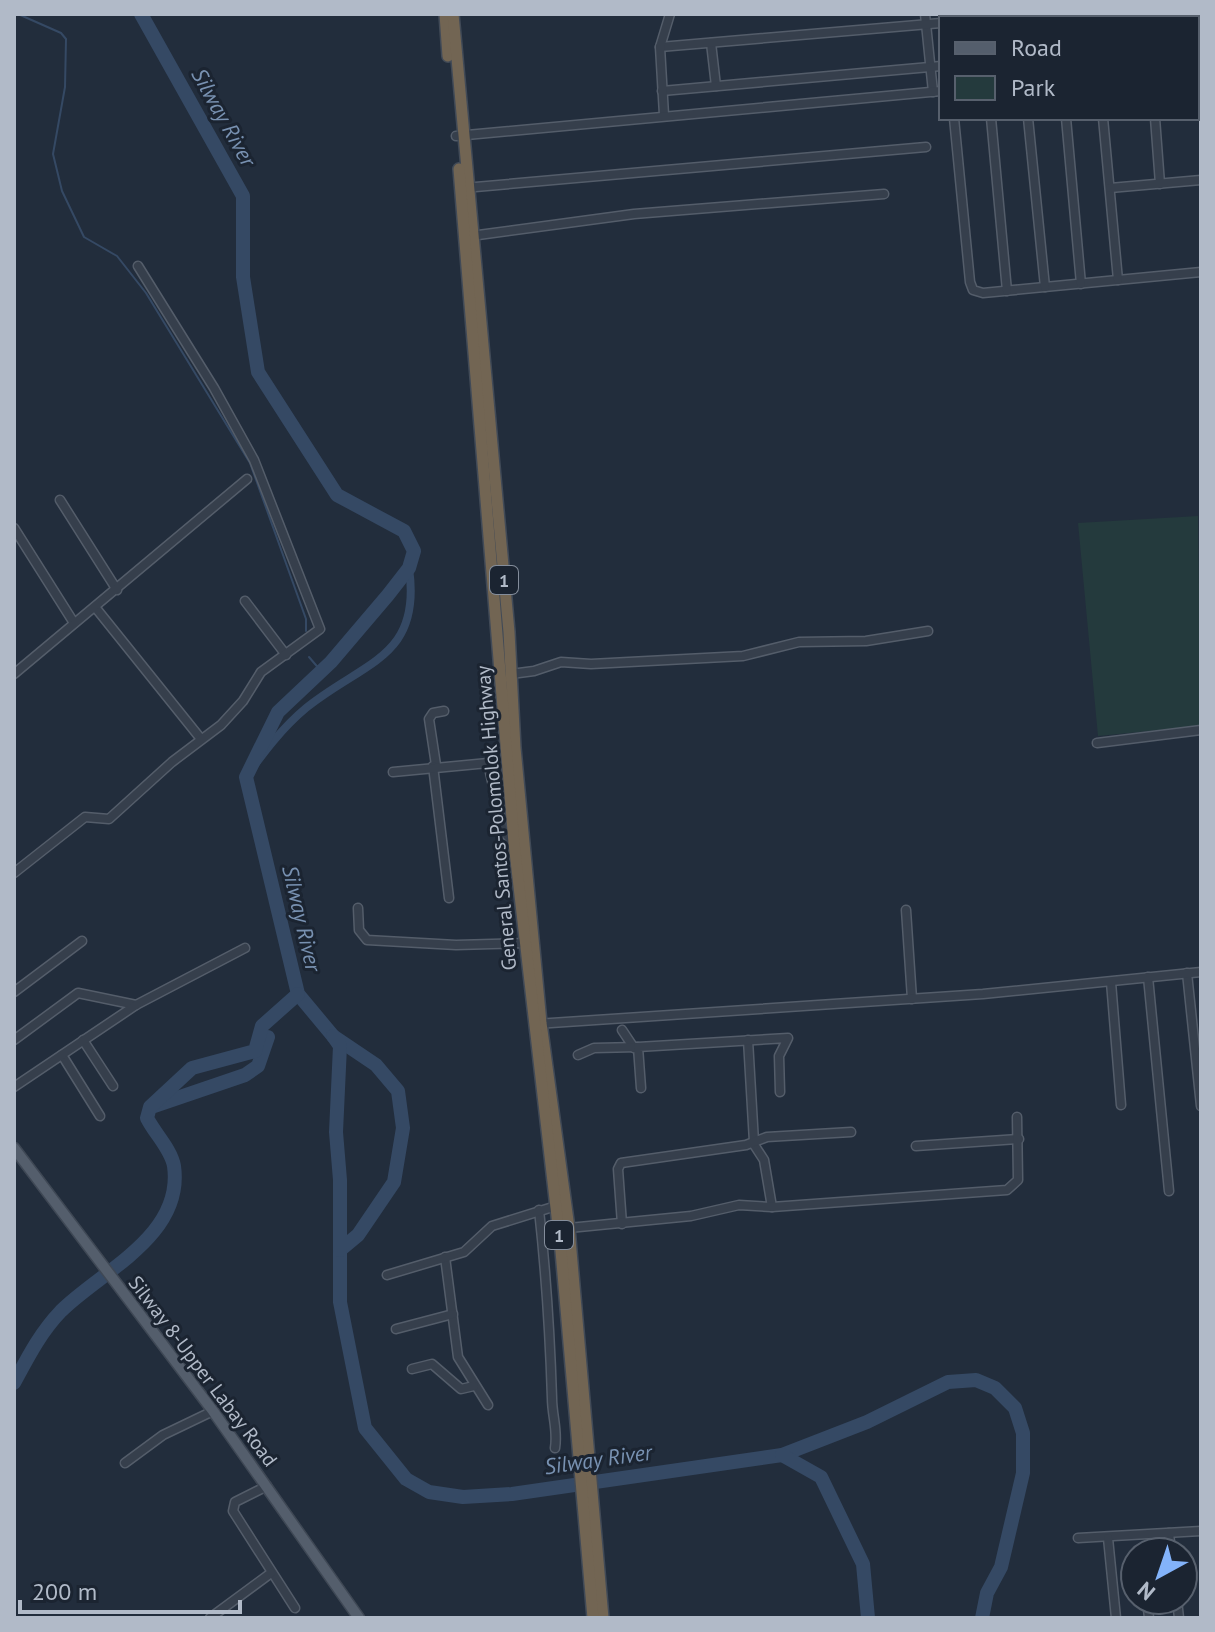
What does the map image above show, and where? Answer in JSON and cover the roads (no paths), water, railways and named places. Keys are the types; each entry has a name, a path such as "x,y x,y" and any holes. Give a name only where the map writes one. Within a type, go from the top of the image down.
{"highway":[{"name":"1","path":"445,14 511,674 537,1024 569,1228 590,1512 603,1618"},
{"name":"1","path":"453,14 459,135"},
{"name":"General Santos-Polomolok Highway","path":"469,237 514,843 586,1461"},
{"name":"1","path":"590,1512 593,1618"}],"main road":[{"name":"Silway 8-Upper Labay Road","path":"14,1148 213,1411 359,1618"}],"street":[{"path":"664,115 660,47 670,14"},
{"path":"1017,16 1040,14"},
{"path":"459,135 937,91 925,19 660,47"},
{"path":"711,43 716,86"},
{"path":"662,91 939,66"},
{"path":"954,120 971,287 983,293 1201,272"},
{"path":"991,120 1007,291"},
{"path":"1028,120 1045,287"},
{"path":"1066,120 1081,284"},
{"path":"1103,120 1118,280"},
{"path":"1155,120 1160,184"},
{"path":"464,188 926,147"},
{"path":"1110,188 1201,180"},
{"path":"469,237 634,214 884,194"},
{"path":"14,873 85,817 109,819 243,701 261,672 319,631 314,610 254,460 206,375 138,266"},
{"path":"14,674 247,479"},
{"path":"60,500 117,590"},
{"path":"14,528 74,623"},
{"path":"245,601 286,655"},
{"path":"95,607 201,739"},
{"path":"511,674 534,671 561,662 591,664 743,656 781,644 866,641 928,631"},
{"path":"444,711 433,713 429,719 449,898"},
{"path":"1097,743 1201,730"},
{"path":"393,772 434,765 488,763 503,831 514,843"},
{"path":"358,908 359,930 367,940 456,945 526,943"},
{"path":"906,910 912,999"},
{"path":"14,992 82,941"},
{"path":"14,1087 136,1005 245,948"},
{"path":"537,1024 912,999 1201,972"},
{"path":"1187,973 1201,1106"},
{"path":"1148,977 1169,1191"},
{"path":"1111,982 1121,1105"},
{"path":"14,1040 78,993 136,1005"},
{"path":"622,1030 636,1047 641,1088"},
{"path":"578,1055 594,1048 791,1037 779,1056 780,1092"},
{"path":"83,1040 113,1086"},
{"path":"748,1040 754,1142 764,1160 772,1207"},
{"path":"62,1055 100,1116"},
{"path":"569,1228 691,1216 739,1205 772,1207 1007,1190 1018,1180 1017,1117"},
{"path":"622,1224 618,1169 621,1163 791,1134 851,1132"},
{"path":"916,1146 1019,1139"},
{"path":"387,1275 464,1252 492,1226 556,1206"},
{"path":"539,1210 548,1291 555,1448"},
{"path":"445,1257 458,1357 488,1405"},
{"path":"396,1329 453,1314"},
{"path":"412,1369 436,1365 461,1389 474,1386"},
{"path":"125,1463 163,1435 213,1411"},
{"path":"267,1486 235,1502 233,1511 295,1608"},
{"path":"1078,1538 1201,1531"},
{"path":"1108,1538 1116,1618"},
{"path":"210,1618 271,1573"}],"waterway":[{"path":"18,14 61,33 66,39 65,87 53,154 62,191 84,237 117,256 146,293 250,463 306,619 306,631"},
{"name":"Silway River","path":"141,14 243,196 243,277 258,372 337,495 404,531 414,551 409,568 388,595 331,662 278,712 246,777 298,994 333,1036 376,1065 398,1091 403,1128 394,1182 358,1235 340,1250 340,1302 365,1428 406,1479 429,1492 463,1497 512,1494 782,1455 867,1422 948,1382 976,1380 995,1388 1015,1408 1023,1433 1023,1473 1001,1567 987,1593 982,1618"},
{"path":"246,777 297,716 368,667 397,639 407,621 411,598 409,568"},
{"path":"309,657 321,671"},
{"path":"14,1383 35,1346 61,1311 136,1250 166,1213 174,1191 174,1166 147,1118 150,1107 192,1068 255,1051 262,1026 298,994"},
{"path":"333,1036 340,1046 336,1132 340,1250"},
{"path":"154,1106 245,1075 258,1066 268,1037"},
{"path":"782,1455 821,1477 863,1564 868,1618"}]}
